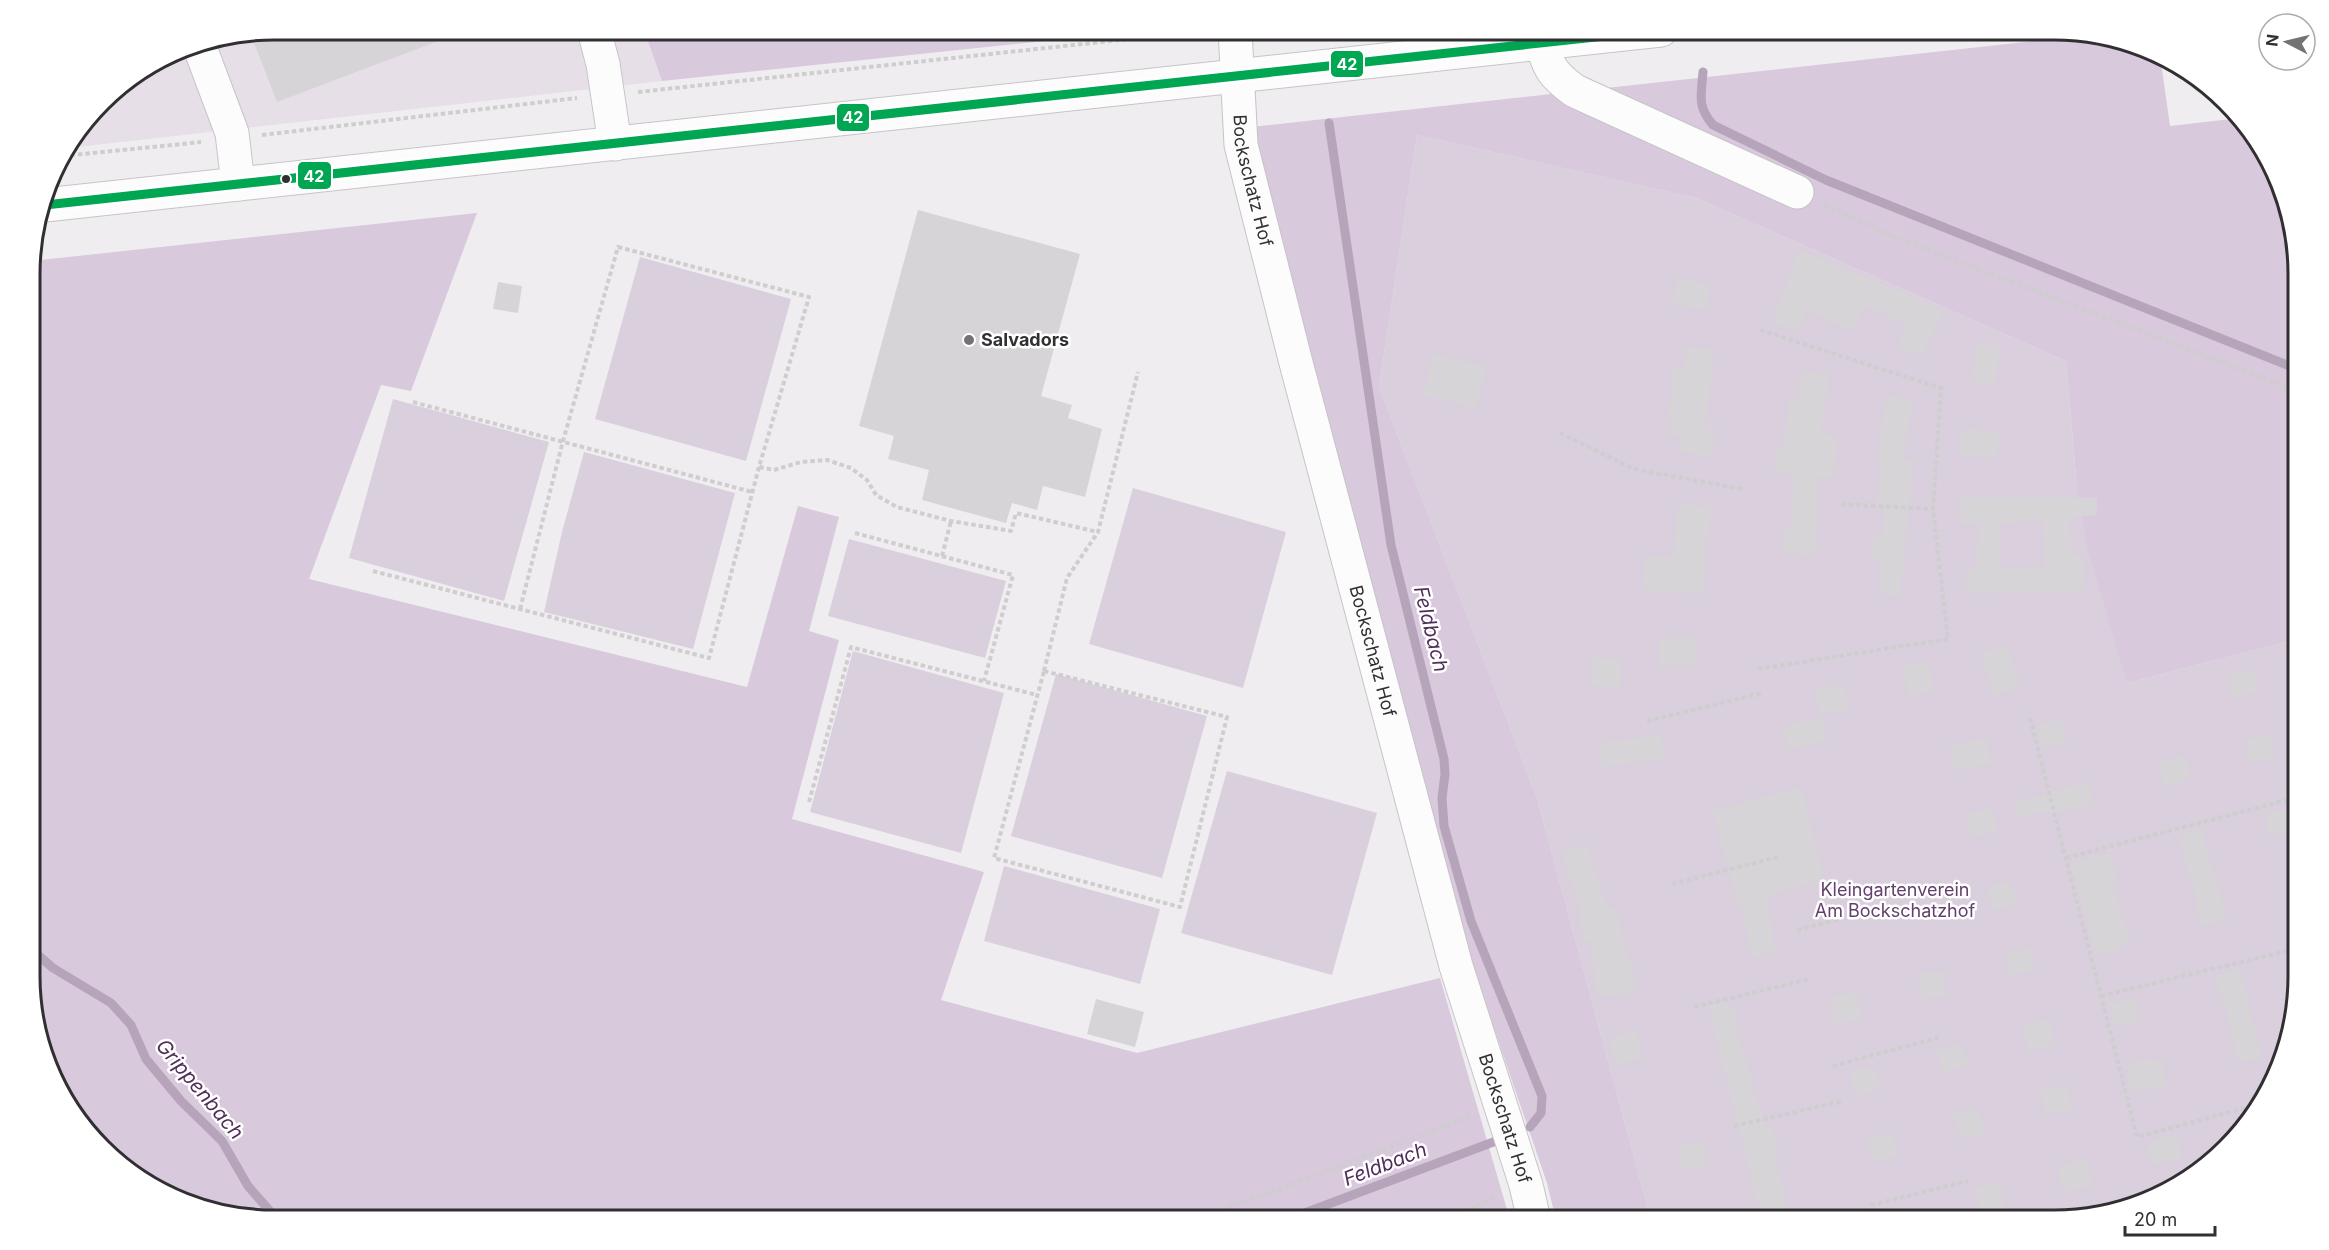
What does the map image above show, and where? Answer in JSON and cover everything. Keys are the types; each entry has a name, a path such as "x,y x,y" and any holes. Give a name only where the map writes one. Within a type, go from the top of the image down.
{"street":[{"path":"596,40 607,85 615,144"},
{"name":"Bockschatz Hof","path":"1235,40 1241,145 1295,359 1456,966 1526,1185 1532,1210"},
{"path":"51,204 1576,40"},
{"path":"1542,44 1547,62 1554,75 1575,91 1797,192"},
{"path":"202,52 232,133 238,184"}],"path":[{"path":"1797,192 1935,252 2289,388"},
{"path":"374,571 520,609 709,658 752,492 809,297 618,247 563,441 520,609"},
{"path":"1758,669 1948,639 1933,509 1941,388 1760,330"},
{"path":"1044,671 1227,717 1180,907 994,858 1067,578 1098,532 1138,372"},
{"path":"413,402 752,492"},
{"path":"1560,433 1634,469 1742,489"},
{"path":"759,467 774,470 801,462 826,460 851,468 867,480 876,495 897,507 951,521 1011,531 1016,513 1098,532"},
{"path":"1842,504 1933,509"},
{"path":"942,556 951,521"},
{"path":"855,533 1013,575 984,681"},
{"path":"809,802 851,647 1038,695"},
{"path":"1647,721 1764,693"},
{"path":"2030,718 2137,1137 2248,1107"},
{"path":"2066,858 2289,799"},
{"path":"1672,884 1778,857"},
{"path":"1797,930 1890,906"},
{"path":"2101,996 2289,950"},
{"path":"1694,1007 1810,979"},
{"path":"1833,1066 1941,1037"},
{"path":"1734,1126 1843,1101"},
{"path":"1221,1210 1500,1105"},
{"path":"1872,1210 1871,1205 1968,1181"},
{"path":"1465,1210 1526,1185"}],"shaded area":[{"path":"648,40 662,81 78,147 109,109 157,72 185,58 214,48 259,41"},
{"path":"648,40 1055,40 662,81"},
{"path":"2044,40 2100,45 2144,58 2162,67 2170,126 2229,119 2257,157 2271,185 2281,214 2289,274 2289,641 2127,683 2087,547 2076,477 2066,361 1696,198 1417,135 1379,387 1537,798 1648,1210 1554,1210 1547,1183 1471,961 1251,127"},
{"path":"477,213 411,391 381,385 309,579 747,687 798,506 839,517 809,631 839,640 792,819 984,872 941,1000 1137,1053 1440,978 1507,1210 274,1210 214,1202 185,1192 144,1170 109,1141 72,1093 58,1065 48,1036 41,991 41,260"}],"green space":[{"name":"Kleingartenverein Am Bockschatzhof","path":"1417,135 1696,198 2066,361 2076,477 2127,683 2289,641 2288,991 2281,1036 2271,1065 2249,1106 2230,1130 2197,1161 2172,1178 2144,1192 2100,1205 2055,1210 1648,1210 1537,798 1379,387"},
{"path":"640,257 791,299 746,461 595,419"},
{"path":"393,399 549,442 504,601 349,558"},
{"path":"584,452 735,493 693,649 544,612 562,532"},
{"path":"1133,488 1286,532 1243,688 1089,644"},
{"path":"849,539 1006,581 985,658 828,616"},
{"path":"853,651 1004,693 961,853 810,812"},
{"path":"1056,674 1207,716 1162,878 1011,836"},
{"path":"1227,771 1377,813 1332,975 1181,933"},
{"path":"1004,866 1160,909 1140,984 984,941"}],"building":[{"path":"441,40 277,102 254,42"},
{"name":"Salvadors","path":"918,210 1080,254 1041,396 1072,405 1068,418 1102,429 1085,497 1043,486 1037,510 1012,503 1006,523 922,500 929,470 888,459 894,436 859,426"},
{"path":"1799,250 1902,291 1943,311 1921,357 1897,346 1907,325 1864,305 1853,331 1806,310 1798,332 1772,323"},
{"path":"1677,280 1710,284 1707,310 1673,305"},
{"path":"498,282 522,286 518,313 493,309"},
{"path":"1977,344 2000,347 1995,385 1971,381"},
{"path":"1687,347 1714,350 1706,427 1716,428 1712,456 1679,451 1681,436 1670,434 1672,420 1668,419 1674,367 1684,369"},
{"path":"1433,354 1487,367 1476,408 1423,395"},
{"path":"1802,371 1829,375 1820,434 1838,435 1834,478 1818,476 1816,555 1784,554 1785,529 1793,529 1794,474 1774,472 1777,447 1784,447 1790,397 1798,399"},
{"path":"1887,396 1912,400 1903,459 1913,462 1900,596 1879,594 1881,558 1871,558 1873,535 1883,535 1885,504 1877,503 1881,456 1877,456"},
{"path":"1963,428 1999,433 1996,460 1959,454"},
{"path":"1960,498 2097,498 2097,515 2068,518 2071,556 2083,555 2084,591 1966,593 1966,569 1976,569 1979,523 1960,523","holes":["2043,520 2045,568 1999,569 1999,524"]},
{"path":"1678,504 1711,507 1708,535 1706,535 1704,593 1643,591 1645,557 1674,557"},
{"path":"1694,637 1696,665 1660,667 1659,639"},
{"path":"2008,647 2020,687 1994,695 1979,652"},
{"path":"1592,657 1622,660 1620,687 1590,685"},
{"path":"1929,662 1934,690 1908,696 1903,667"},
{"path":"2252,669 2258,691 2234,698 2228,675"},
{"path":"1844,684 1847,710 1820,714 1815,689"},
{"path":"1821,717 1827,740 1789,750 1782,727"},
{"path":"2060,720 2066,743 2042,748 2037,725"},
{"path":"1661,735 1664,759 1602,767 1599,743"},
{"path":"2269,735 2275,758 2250,763 2244,740"},
{"path":"1986,738 1992,763 1955,771 1949,746"},
{"path":"2185,755 2191,779 2165,786 2158,762"},
{"path":"2090,782 2093,806 2018,816 2015,801"},
{"path":"1801,787 1824,879 1766,896 1776,953 1751,957 1742,906 1739,907 1712,811"},
{"path":"1992,808 1998,831 1972,838 1966,814"},
{"path":"2267,811 2289,811 2289,834 2267,834"},
{"path":"2201,828 2227,919 2201,926 2195,902 2198,901 2177,836"},
{"path":"1586,843 1608,909 1615,907 1629,962 1633,962 1635,993 1597,997 1591,940 1585,942 1579,916 1582,915 1561,852"},
{"path":"2110,853 2118,884 2112,886 2132,942 2120,946 2121,950 2096,955 2072,863"},
{"path":"2011,881 2017,904 1992,910 1987,887"},
{"path":"2031,948 2034,971 2008,975 2005,952"},
{"path":"2240,969 2262,1058 2238,1063 2223,998 2220,999 2215,975"},
{"path":"1943,971 1946,996 1921,999 1918,974"},
{"path":"1856,992 1862,1018 1836,1024 1830,998"},
{"path":"2134,997 2140,1021 2116,1028 2110,1004"},
{"path":"1096,999 1144,1012 1135,1047 1087,1034"},
{"path":"1726,1000 1729,1008 1734,1007 1739,1040 1766,1127 1772,1126 1778,1151 1774,1152 1787,1208 1759,1210 1708,1005"},
{"path":"2050,1020 2054,1046 2028,1050 2024,1024"},
{"path":"1636,1031 1643,1058 1616,1065 1609,1039"},
{"path":"1962,1043 1969,1065 1943,1073 1936,1051"},
{"path":"2150,1058 2151,1062 2162,1060 2166,1087 2131,1092 2127,1065"},
{"path":"1876,1067 1879,1091 1854,1095 1851,1070"},
{"path":"2065,1084 2072,1108 2047,1115 2040,1092"},
{"path":"1978,1108 1984,1133 1960,1139 1953,1114"},
{"path":"1892,1132 1897,1156 1873,1160 1868,1137"},
{"path":"2176,1135 2182,1158 2153,1165 2147,1142"},
{"path":"1705,1143 1706,1167 1680,1168 1679,1144"},
{"path":"2086,1159 2093,1185 2063,1192 2057,1167"},
{"path":"2000,1183 2006,1210 1979,1210 1975,1188"}],"waterway":[{"path":"1703,72 1702,106 1713,125 1826,180 2289,366"},
{"name":"Feldbach","path":"1329,123 1391,545 1444,759 1442,798 1444,826 1471,921 1542,1096 1541,1113 1530,1127"},
{"name":"Grippenbach","path":"40,957 53,968 111,1003 131,1025 146,1059 181,1101 222,1141 248,1186 269,1210"},
{"name":"Feldbach","path":"1313,1210 1496,1141"}],"transit line":[{"name":"42","path":"51,204 1569,40"}],"place":[{"name":"Salvadors","path":"969,340"}]}
